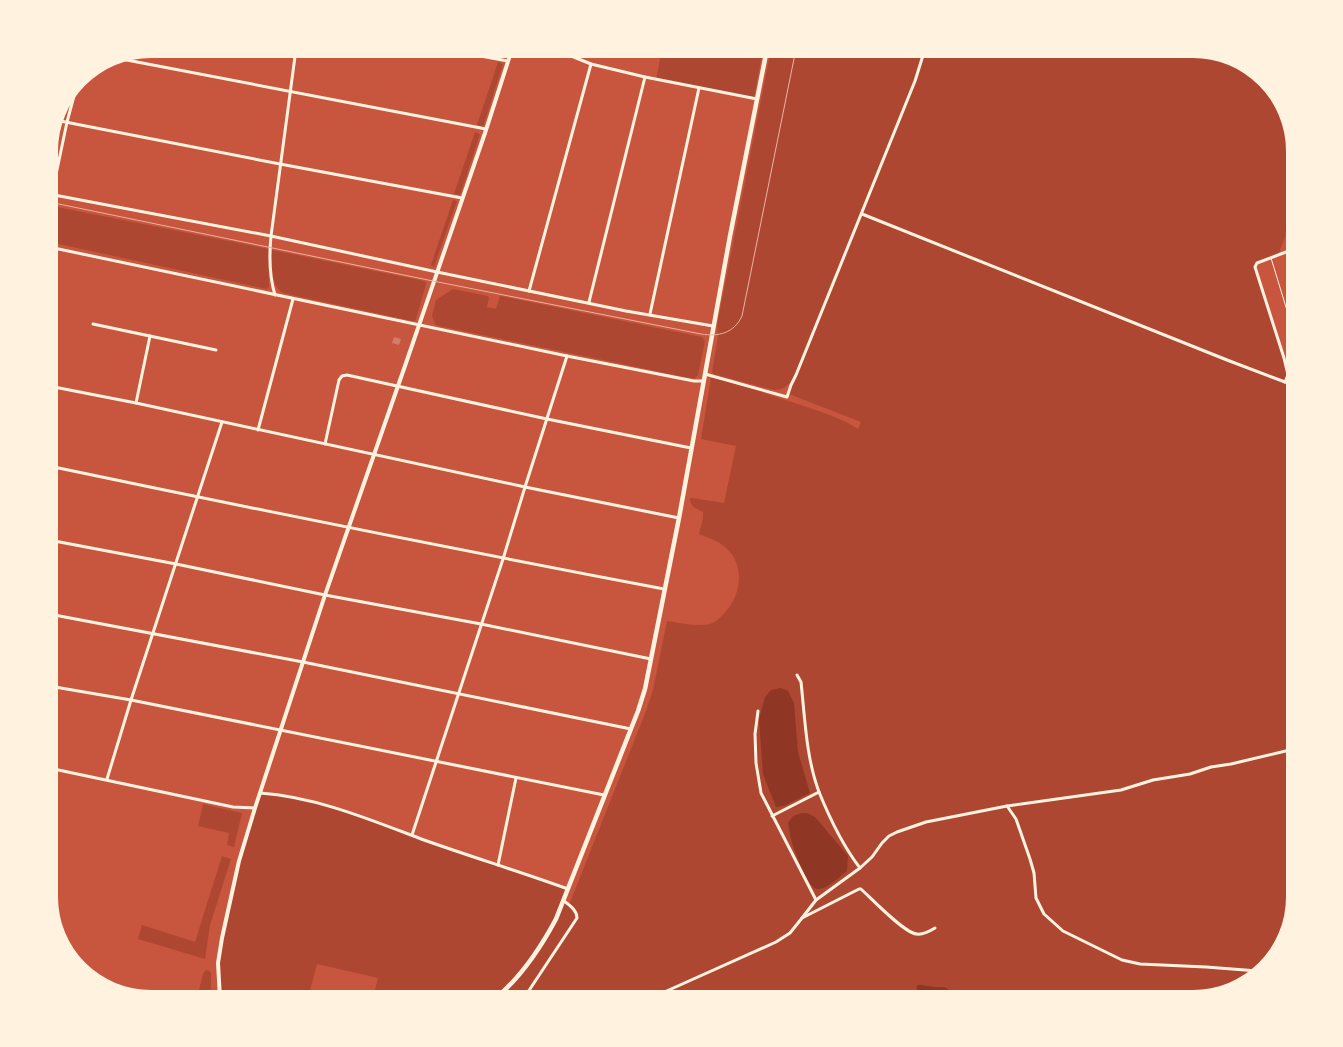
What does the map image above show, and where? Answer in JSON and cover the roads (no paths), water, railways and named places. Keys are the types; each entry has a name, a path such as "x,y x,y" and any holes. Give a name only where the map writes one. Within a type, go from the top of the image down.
{"main road":[{"path":"506,989 530,963 556,919 631,729 644,689 765,58"}],"street":[{"path":"275,295 270,267 270,236 295,58"},
{"path":"492,58 508,61"},
{"path":"219,989 218,963 240,855 325,595 375,455 509,58"},
{"path":"576,58 591,64 645,78 757,99"},
{"path":"704,374 787,397 862,214 915,81 922,58"},
{"path":"128,60 486,129"},
{"path":"529,291 591,64"},
{"path":"589,302 645,78"},
{"path":"650,314 699,88"},
{"path":"58,160 73,99"},
{"path":"62,121 462,198"},
{"path":"58,196 270,236 626,311 713,326"},
{"path":"862,214 1285,382"},
{"path":"58,249 568,356 694,381 703,381"},
{"path":"1286,253 1257,263 1255,267 1286,366"},
{"path":"258,430 293,298"},
{"path":"93,324 216,350"},
{"path":"136,403 150,336"},
{"path":"412,834 568,356"},
{"path":"325,444 339,380 342,376 347,375 547,419 691,448"},
{"path":"58,388 678,518"},
{"path":"107,779 152,634 222,422"},
{"path":"58,468 503,559 664,589"},
{"path":"58,542 651,659"},
{"path":"58,616 303,662 631,729"},
{"path":"797,675 801,682 814,780 827,813 860,868"},
{"path":"58,688 131,700 604,795"},
{"path":"758,711 755,734 756,763 761,793 816,900"},
{"path":"671,989 776,942 790,933 816,900 860,868 872,857 882,842 897,832 926,822 1007,806 1121,790 1153,780 1190,774 1211,767 1286,751"},
{"path":"58,770 233,806 255,808"},
{"path":"498,865 516,778"},
{"path":"772,816 819,792"},
{"path":"260,793 297,798 324,805 568,889"},
{"path":"1007,806 1016,819 1030,860 1034,873 1036,898 1044,914 1064,931 1122,960 1140,964 1249,970"},
{"path":"802,918 861,889 904,929 913,934 923,934 935,928"},
{"path":"531,989 577,918 574,910 564,901"}],"lane":[{"path":"1270,258 1286,308"}],"tram line":[{"path":"58,204 701,334 720,334 735,326 742,316 794,58"}]}
